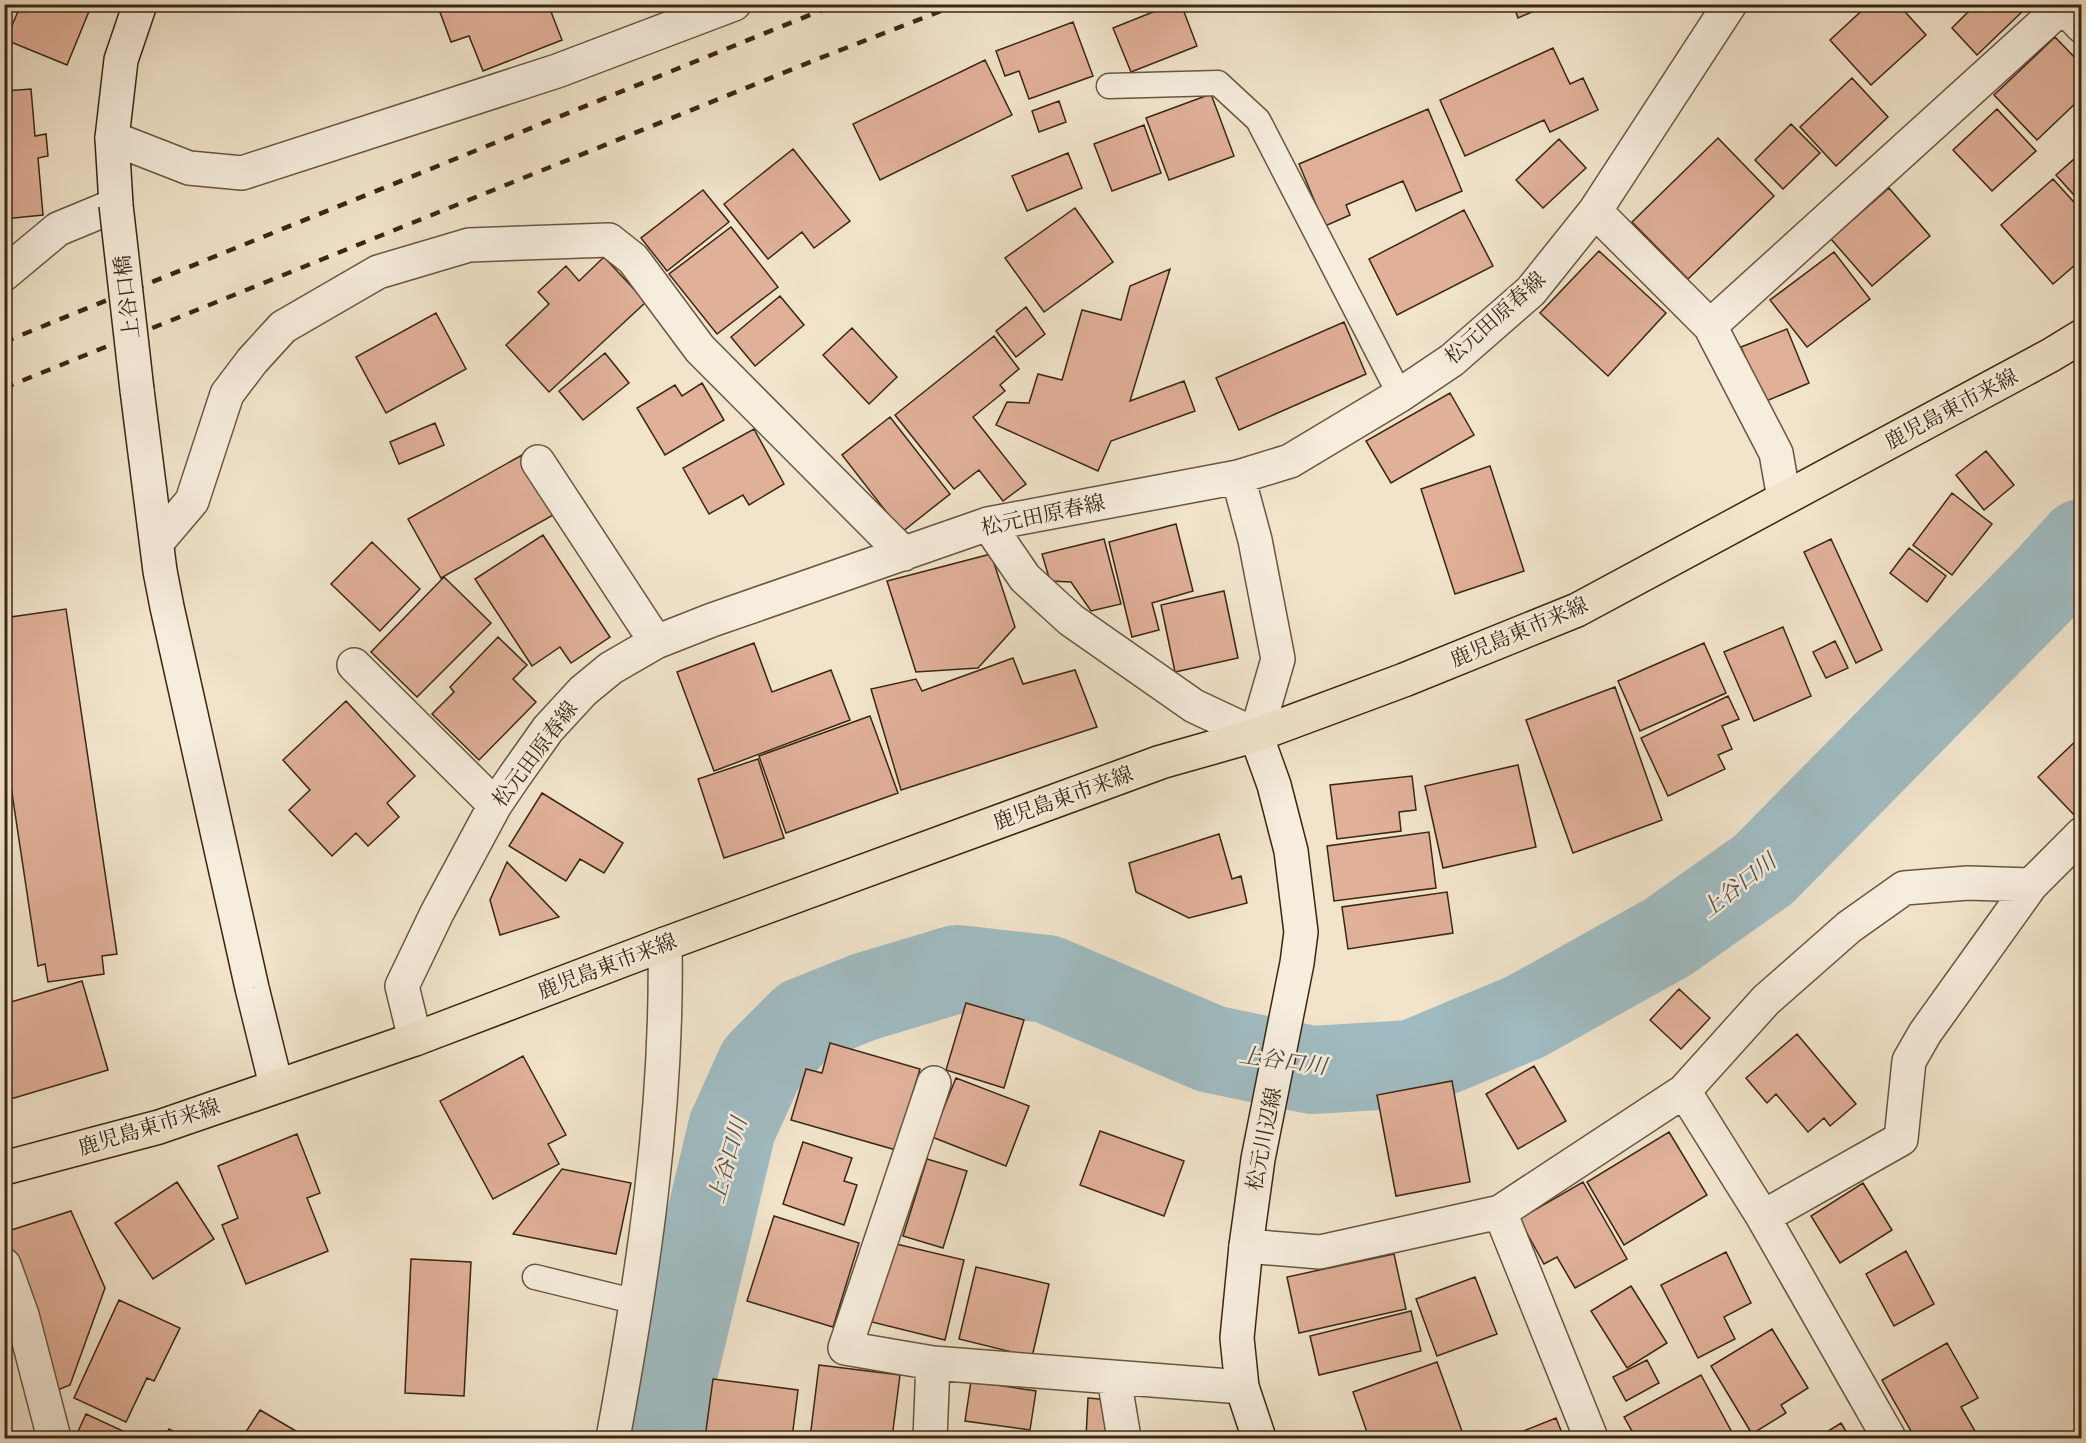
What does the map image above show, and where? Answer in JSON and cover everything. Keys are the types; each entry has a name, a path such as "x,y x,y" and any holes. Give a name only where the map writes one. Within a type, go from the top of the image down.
{"main road":[{"name":"鹿児島東市来線","path":"4,1168 159,1127 415,1039 665,944 1161,762 1256,735 1404,680 1577,610 2051,355 2082,336"}],"street":[{"name":"上谷口橋","path":"140,4 121,60 112,138 116,205 137,390 160,571 167,607 276,1086"},
{"path":"112,138 189,168 242,173 557,70 734,4"},
{"name":"松元田原春線","path":"415,1039 402,986 437,913 495,805 548,729 583,691 611,668 656,642 712,620 988,524 1238,477 1290,462 1400,395 1452,360 1531,291 1595,211 1730,4"},
{"path":"1710,326 2067,10"},
{"path":"4,273 58,230 116,205"},
{"path":"1595,211 1710,326 1776,453 1784,498"},
{"path":"158,541 192,501 227,394 252,361 283,327 378,272 468,245 609,240 633,259 700,349 904,554"},
{"path":"538,462 656,642"},
{"path":"988,524 1025,578 1071,620 1194,706 1256,735 1278,659 1255,540 1238,477"},
{"path":"354,665 495,805"},
{"name":"松元川辺線","path":"1256,735 1274,785 1291,850 1301,932 1297,963 1258,1159 1237,1338 1242,1387 1259,1438"},
{"path":"1763,1217 1901,1139 1909,1061 1926,1033 2031,885 2082,834"},
{"path":"1246,1246 1320,1252 1500,1212 1684,1091 1766,1000 1849,927 1904,888 1968,883 2031,885"},
{"path":"613,1438 637,1302 651,1203 662,1078 666,995 665,944"},
{"path":"934,1083 844,1348 933,1364 1242,1387"},
{"path":"1684,1091 1763,1217 1889,1438"},
{"path":"1500,1212 1591,1438"},
{"path":"4,1265 22,1314 54,1438"},
{"path":"930,1438 933,1364"},
{"path":"1114,1377 1124,1438"}],"lane":[{"path":"1109,86 1218,83 1258,120 1400,395"},
{"path":"535,1276 637,1302"}],"building":[{"path":"21,4 92,4 67,65 6,40"},
{"path":"221,4 264,4 222,10"},
{"path":"437,4 548,4 562,40 483,71 469,36 451,42"},
{"path":"1173,4 1181,4 1197,46 1131,72 1113,28"},
{"path":"1513,4 1550,4 1518,18"},
{"path":"1869,4 1898,4 1926,35 1871,85 1830,40"},
{"path":"1976,4 2023,4 2026,8 1977,55 1952,28"},
{"path":"1073,22 1093,76 1029,99 1019,71 1005,76 996,51"},
{"path":"2055,37 2082,65 2082,97 2037,140 1994,95"},
{"path":"1553,48 1570,84 1583,78 1598,110 1550,132 1544,120 1465,156 1440,100"},
{"path":"985,60 1012,115 880,180 853,124"},
{"path":"1852,78 1888,117 1836,166 1800,127"},
{"path":"31,89 35,136 46,134 48,156 38,158 43,215 4,219 4,91"},
{"path":"1211,94 1234,156 1169,180 1146,118"},
{"path":"1059,101 1066,122 1039,132 1032,111"},
{"path":"1428,109 1462,191 1416,211 1403,181 1346,205 1350,215 1325,226 1299,164"},
{"path":"1997,109 2036,151 1992,191 1953,150"},
{"path":"1791,124 1820,153 1783,189 1755,160"},
{"path":"1144,125 1161,173 1112,191 1094,144"},
{"path":"1718,138 1774,196 1688,279 1632,222"},
{"path":"1559,139 1586,168 1543,208 1516,180"},
{"path":"793,149 850,221 814,248 802,232 768,259 724,204"},
{"path":"2082,152 2082,204 2056,175"},
{"path":"1068,153 1082,188 1027,211 1012,176"},
{"path":"2053,179 2082,211 2082,259 2053,284 2001,225"},
{"path":"1889,188 1930,236 1872,286 1831,239"},
{"path":"703,190 729,222 667,271 641,238"},
{"path":"1075,208 1113,262 1044,312 1005,258"},
{"path":"1464,210 1493,266 1397,315 1369,259"},
{"path":"731,227 778,287 717,334 669,274"},
{"path":"1599,251 1666,313 1608,376 1540,313"},
{"path":"1834,252 1870,299 1807,347 1770,300"},
{"path":"604,257 646,302 549,392 506,345 549,304 538,292 566,266 579,281"},
{"path":"1170,269 1130,401 1184,381 1195,411 1111,441 1098,471 996,425 1007,402 1029,403 1038,374 1062,380 1082,310 1121,320 1130,286"},
{"path":"780,296 804,325 755,366 731,337"},
{"path":"1026,307 1045,334 1016,357 996,331"},
{"path":"436,313 466,369 386,413 356,357"},
{"path":"1344,322 1366,374 1239,430 1216,378"},
{"path":"852,328 897,377 869,404 823,355"},
{"path":"1787,329 1809,383 1764,402 1741,347"},
{"path":"994,336 1019,369 1000,385 1005,391 973,417 1026,484 1003,501 979,470 954,489 895,415"},
{"path":"605,353 629,383 583,420 559,391"},
{"path":"702,383 724,420 665,455 637,408 675,385 682,396"},
{"path":"1450,393 1474,435 1391,483 1366,441"},
{"path":"890,417 950,494 902,532 842,455"},
{"path":"435,423 444,445 399,464 390,442"},
{"path":"754,429 784,484 749,505 743,495 709,514 683,468"},
{"path":"1986,451 2014,485 1984,510 1956,475"},
{"path":"522,455 555,514 441,578 408,519"},
{"path":"1490,466 1524,571 1455,594 1421,489"},
{"path":"1952,493 1992,524 1952,575 1913,545"},
{"path":"1176,524 1193,591 1152,603 1159,630 1132,637 1109,542"},
{"path":"543,535 610,637 571,663 560,647 532,666 475,579"},
{"path":"1104,539 1121,604 1091,611 1071,582 1050,581 1042,554"},
{"path":"1831,539 1882,650 1856,663 1804,552"},
{"path":"372,542 420,589 380,631 331,584"},
{"path":"1909,548 1946,576 1927,602 1890,573"},
{"path":"991,554 1015,627 978,668 916,672 887,581"},
{"path":"444,577 491,623 417,697 371,652"},
{"path":"1224,591 1238,658 1175,672 1161,605"},
{"path":"66,609 117,954 102,956 104,974 48,982 45,964 38,966 4,740 4,618"},
{"path":"1783,627 1811,696 1754,721 1724,652"},
{"path":"498,637 527,665 513,679 536,702 479,760 432,714 454,692 450,687"},
{"path":"1835,641 1848,668 1826,678 1813,652"},
{"path":"754,643 772,692 831,670 850,720 714,771 677,672"},
{"path":"1704,643 1726,693 1640,731 1618,681"},
{"path":"1013,658 1023,684 1075,670 1097,727 901,790 871,689 916,679 922,691"},
{"path":"1615,687 1662,820 1573,853 1526,720"},
{"path":"1728,696 1739,719 1722,726 1732,749 1718,755 1725,769 1668,796 1641,738"},
{"path":"346,701 415,776 387,803 399,817 368,846 356,833 332,856 289,810 310,790 283,760"},
{"path":"870,716 898,793 786,833 759,756"},
{"path":"2082,735 2082,814 2077,818 2038,777"},
{"path":"758,759 784,838 724,858 698,779"},
{"path":"1518,765 1536,847 1443,868 1425,786"},
{"path":"1412,776 1416,810 1399,812 1401,831 1337,839 1330,785"},
{"path":"542,793 623,843 604,873 580,859 566,881 509,846"},
{"path":"1429,832 1436,888 1334,901 1327,846"},
{"path":"1219,834 1232,879 1241,876 1247,903 1189,918 1136,892 1129,863"},
{"path":"507,862 559,917 500,935 490,900"},
{"path":"1447,892 1453,933 1348,949 1342,907"},
{"path":"82,981 108,1070 4,1101 4,1004"},
{"path":"1679,989 1710,1018 1681,1049 1650,1020"},
{"path":"966,1003 1024,1020 1004,1088 946,1070"},
{"path":"1797,1034 1856,1104 1830,1126 1824,1118 1808,1132 1776,1094 1767,1103 1746,1078"},
{"path":"830,1043 920,1069 896,1150 791,1120 806,1069 822,1073"},
{"path":"523,1056 566,1135 548,1144 559,1164 493,1199 440,1101"},
{"path":"1534,1066 1566,1121 1518,1149 1486,1094"},
{"path":"956,1078 1029,1106 1006,1166 932,1137"},
{"path":"1452,1081 1470,1182 1396,1196 1377,1095"},
{"path":"1100,1131 1184,1161 1164,1216 1080,1185"},
{"path":"1669,1132 1707,1195 1624,1245 1587,1182"},
{"path":"297,1134 320,1193 307,1198 328,1251 246,1284 222,1225 238,1218 218,1166"},
{"path":"803,1142 852,1158 844,1181 857,1185 844,1225 783,1204"},
{"path":"927,1159 967,1171 943,1248 903,1236"},
{"path":"562,1169 631,1183 616,1254 513,1234"},
{"path":"177,1182 214,1239 153,1279 115,1223"},
{"path":"1583,1182 1627,1259 1575,1288 1557,1257 1544,1264 1519,1219"},
{"path":"1863,1183 1892,1230 1840,1263 1811,1216"},
{"path":"71,1211 105,1288 70,1385 55,1391 5,1232"},
{"path":"774,1216 859,1243 833,1327 747,1301"},
{"path":"892,1243 964,1260 945,1340 872,1322"},
{"path":"1906,1251 1934,1304 1894,1326 1866,1274"},
{"path":"1726,1252 1751,1303 1724,1317 1735,1339 1698,1358 1661,1285"},
{"path":"1394,1254 1406,1309 1299,1333 1287,1277"},
{"path":"411,1259 471,1262 464,1396 405,1393"},
{"path":"976,1267 1049,1284 1032,1357 959,1339"},
{"path":"1475,1277 1497,1334 1437,1356 1416,1299"},
{"path":"1631,1286 1667,1343 1627,1368 1591,1311"},
{"path":"119,1300 180,1328 154,1381 147,1378 126,1422 74,1398"},
{"path":"1411,1311 1421,1351 1319,1375 1310,1336"},
{"path":"4,1324 9,1324 9,1391 4,1391"},
{"path":"1772,1329 1808,1388 1781,1405 1786,1413 1752,1434 1711,1366"},
{"path":"1947,1343 1978,1398 1961,1407 1979,1438 1915,1438 1882,1380"},
{"path":"1647,1360 1659,1383 1626,1401 1613,1377"},
{"path":"1437,1362 1463,1434 1452,1438 1369,1438 1353,1392"},
{"path":"819,1365 900,1375 892,1438 810,1438"},
{"path":"1701,1375 1735,1438 1636,1438 1624,1417"},
{"path":"713,1379 798,1390 792,1438 705,1438"},
{"path":"971,1381 1036,1391 1030,1430 965,1421"},
{"path":"1088,1398 1111,1400 1109,1438 1046,1438 1046,1435 1086,1437"},
{"path":"260,1410 308,1438 242,1438"},
{"path":"86,1414 123,1431 119,1438 75,1438"},
{"path":"1556,1418 1564,1438 1506,1438"},
{"path":"1841,1423 1850,1438 1817,1438"},
{"path":"169,1429 185,1438 164,1438"},
{"path":"961,1433 1015,1438 960,1438"}],"waterway":[{"name":"上谷口川","path":"658,1438 732,1128 761,1064 804,1021 864,997 957,969 1047,979 1211,1049 1312,1070 1412,1064 1525,1017 1668,937 1763,870 2044,585 2082,543"}],"railway":[{"path":"4,342 837,4"},
{"path":"4,388 959,4"}]}
